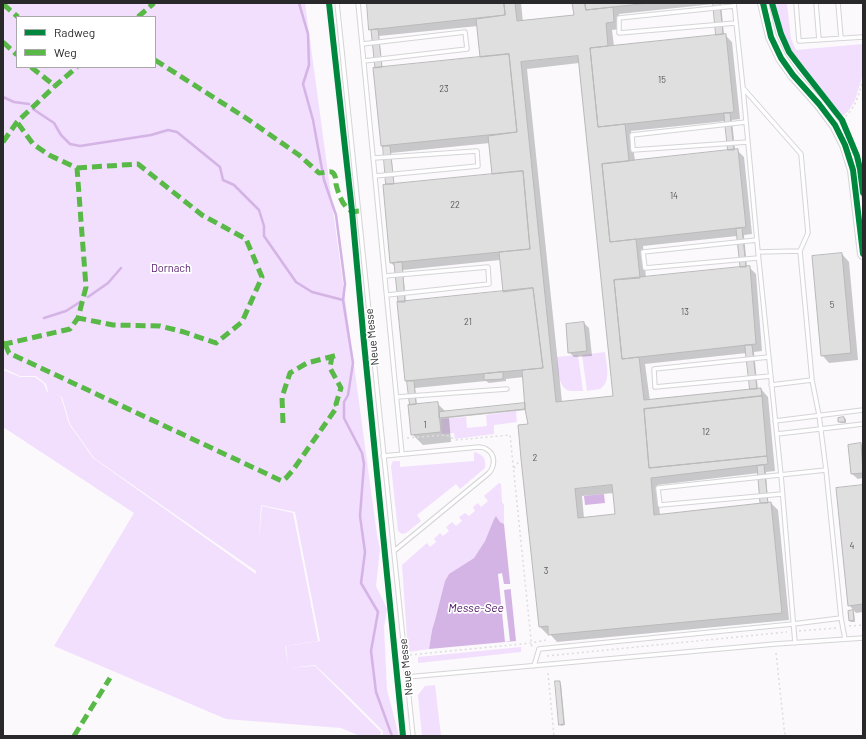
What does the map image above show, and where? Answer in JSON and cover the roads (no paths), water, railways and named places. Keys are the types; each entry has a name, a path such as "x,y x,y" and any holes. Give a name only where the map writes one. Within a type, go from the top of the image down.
{"street":[{"path":"763,3 763,9 771,37 781,58 793,75 819,104 835,125 845,145 853,170 863,254"}],"lane":[{"name":"Neue Messe","path":"337,3 413,736"},
{"path":"358,3 402,454"},
{"path":"796,3 799,41 863,37"},
{"path":"816,3 819,40"},
{"path":"838,3 841,38"},
{"path":"736,23 619,33 619,18 734,4 743,88 758,258 781,475 795,643"},
{"path":"362,44 465,32 467,49 364,61"},
{"path":"743,88 801,154 808,233 800,251 812,380 821,429 844,639"},
{"path":"746,122 632,135 633,150 748,142"},
{"path":"374,158 476,151 478,166 375,176"},
{"path":"853,170 863,169"},
{"path":"757,240 643,252 645,268 758,258"},
{"path":"758,252 800,251"},
{"path":"385,276 488,267 489,284 387,295"},
{"path":"769,357 654,369 655,387 770,376"},
{"path":"771,385 812,380"},
{"path":"397,397 507,388"},
{"path":"775,421 863,410"},
{"path":"777,434 863,424"},
{"path":"383,456 480,447 486,448 490,452 494,463 489,473 394,551"},
{"path":"782,494 660,505 658,488 826,470"},
{"path":"534,666 539,649 841,618"},
{"path":"407,677 863,638"}],"water":[{"path":"604,494 605,503 585,505 584,496"},
{"name":"Messe-See","path":"496,516 500,522 504,524 516,641 429,649 432,630 445,581 449,574 474,558 485,541"}],"waterway":[{"path":"299,3 308,34 309,65 303,84 313,120 324,180 336,215 345,284 343,300 353,363 348,395 344,402 344,418 362,453 364,464 360,516 365,552 361,583 378,612 371,651 376,692 392,736"},
{"path":"3,97 14,102 29,104"},
{"path":"33,109 54,123 61,135 70,144 80,146 151,135 168,130 177,132 220,167 223,180 234,185 259,210 264,226 264,236 296,282 312,292 343,300"},
{"path":"88,297 108,283 121,268"},
{"path":"44,318 66,311 80,302"}],"park label":[{"name":"Dornach","path":"171,268"}]}
